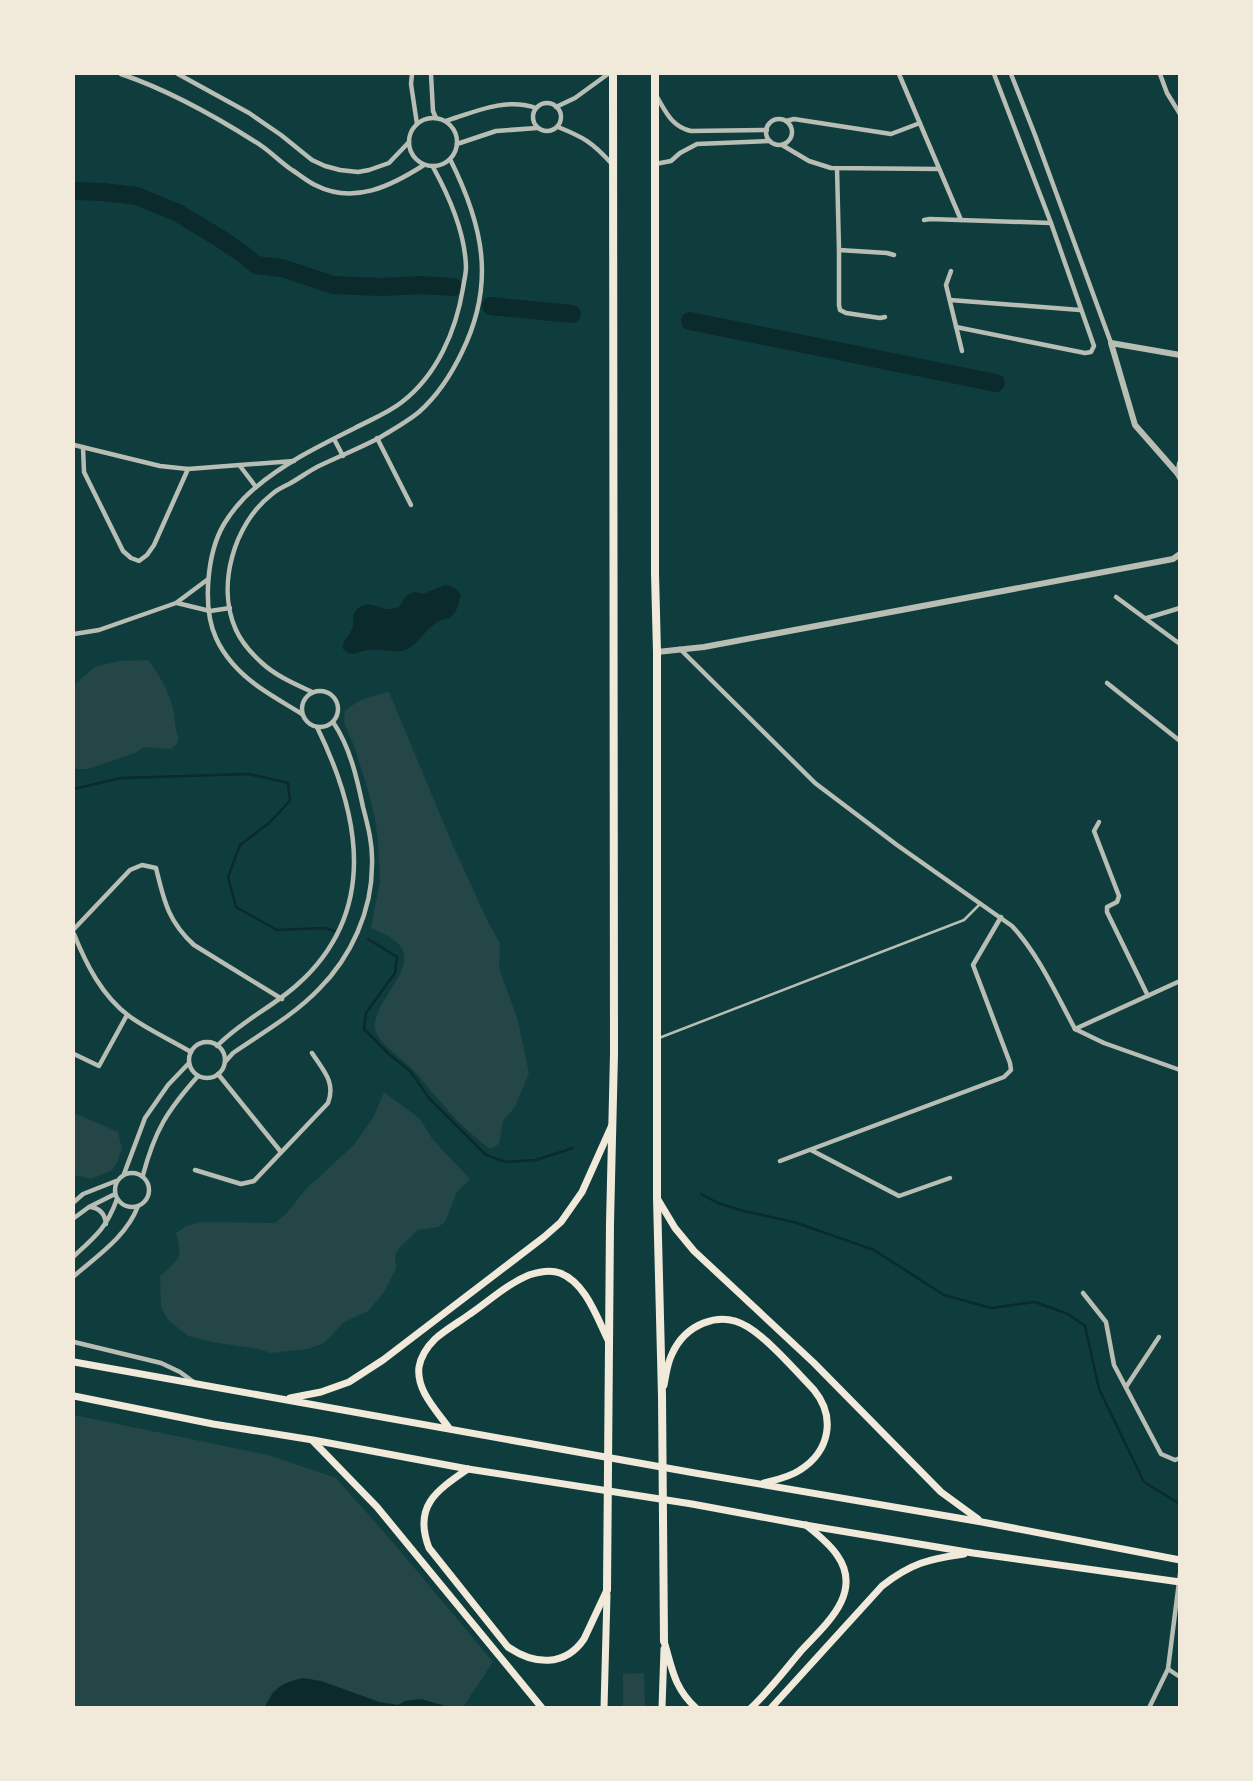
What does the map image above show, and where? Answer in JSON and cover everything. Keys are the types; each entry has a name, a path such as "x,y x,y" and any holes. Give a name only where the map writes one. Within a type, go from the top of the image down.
{"main road":[{"path":"604,1707 614,1054 613,164 610,74"},
{"path":"654,74 657,1198 662,1396 662,1707"},
{"path":"287,1399 321,1392 349,1382 383,1360 544,1237 561,1222 582,1192 612,1125"},
{"path":"657,1198 675,1228 694,1251 814,1363 941,1492 982,1522"},
{"path":"450,1428 420,1383 421,1357 437,1337 517,1281 546,1271 555,1271 572,1280 587,1298 609,1343"},
{"path":"662,1396 671,1355 687,1332 696,1326 717,1319 728,1320 738,1322 758,1334 822,1399 828,1419 824,1442 810,1463 793,1474 763,1484"},
{"path":"76,1362 982,1522 1180,1560"},
{"path":"76,1396 213,1424 575,1487 692,1504 973,1553 1179,1579"},
{"path":"313,1440 377,1507 542,1707"},
{"path":"468,1469 430,1501 423,1520 424,1535 429,1548 509,1647 521,1657 544,1661 569,1655 584,1639 607,1590"},
{"path":"751,1707 831,1618 843,1600 846,1578 844,1566 831,1547 805,1525"},
{"path":"771,1707 896,1574 931,1559 973,1553"},
{"path":"664,1642 675,1681 696,1707"}],"street":[{"path":"121,74 167,92 234,128 298,174 329,190 344,193 375,191 393,184 424,165"},
{"path":"178,74 249,113 312,160 325,166 358,172 369,170 389,163 409,142"},
{"path":"412,74 416,124"},
{"path":"431,74 433,111 436,118"},
{"path":"556,107 575,98 610,74"},
{"path":"899,74 961,220"},
{"path":"956,327 1086,353 1091,352 1094,346 1051,223 993,74"},
{"path":"1011,74 1111,343 1135,425 1179,476"},
{"path":"1160,74 1167,93 1180,114"},
{"path":"654,93 670,119 684,129 767,130"},
{"path":"457,144 496,131 537,128 548,132 558,127 561,116 556,107 546,103 536,108 532,118 537,128"},
{"path":"445,121 493,105 526,104 536,108"},
{"path":"436,118 452,127 457,144 450,159 443,165 433,167 416,160 409,142 416,124 425,119 436,118"},
{"path":"770,141 766,134 769,124 780,119 791,125 792,131 792,137 782,145"},
{"path":"786,121 794,119 891,134 920,123"},
{"path":"558,127 595,145 613,164"},
{"path":"655,164 671,161 697,144 770,141 831,168 939,169"},
{"path":"433,167 461,232 466,267 460,308 438,361 422,383 402,402 295,460 256,487 222,526 213,553 208,580 210,611 215,636 224,652 249,680 302,714 307,723 317,727 332,722 337,715 335,700 325,691 312,692 275,673 252,652 236,630 230,608 228,585 231,558 239,535 250,517 271,495 321,465 377,438 419,412 454,368 472,332 479,309 482,257 465,189 450,159"},
{"path":"837,168 840,310 885,317"},
{"path":"924,220 1051,223"},
{"path":"839,250 894,255"},
{"path":"951,271 946,285 962,351"},
{"path":"950,300 1080,310"},
{"path":"1111,343 1180,355"},
{"path":"377,438 411,505"},
{"path":"334,439 343,456"},
{"path":"74,445 160,466 188,469 295,460"},
{"path":"83,447 84,472 124,551 139,561 155,545 188,469"},
{"path":"1179,476 1180,463"},
{"path":"239,466 256,487"},
{"path":"657,653 704,647 1173,559 1180,554"},
{"path":"74,634 99,630 176,603 208,580"},
{"path":"1116,597 1180,643"},
{"path":"176,603 210,611 230,608"},
{"path":"1146,618 1180,608"},
{"path":"680,649 815,783 1012,926 1024,939 1075,1029 1104,1043 1180,1070"},
{"path":"1107,683 1180,741"},
{"path":"302,714 303,701 312,692"},
{"path":"225,1062 223,1053 217,1046 209,1043 199,1045 191,1052 189,1063 198,1076 206,1078 218,1074 233,1053 295,1010 334,972 348,951 366,911 373,864 370,833 351,760 332,722"},
{"path":"217,1046 282,999 331,946 340,930 353,885 355,861 350,816 340,776 317,727"},
{"path":"1099,822 1094,831 1119,896 1117,902 1107,907 1107,912 1148,996"},
{"path":"191,1052 127,1015 93,975 74,932 130,870 142,865 156,868 165,905 182,934 194,945 282,999"},
{"path":"780,1161 1004,1077 1011,1070 973,965 1001,917"},
{"path":"1075,1029 1180,981"},
{"path":"74,1054 99,1066 127,1015"},
{"path":"195,1170 241,1184 254,1181 328,1103 332,1094 331,1083 312,1053"},
{"path":"74,1202 83,1194 117,1181 124,1174 145,1118 168,1085 189,1063"},
{"path":"218,1074 281,1153"},
{"path":"143,1175 150,1147 163,1118 198,1076"},
{"path":"810,1150 899,1195 950,1178"},
{"path":"116,1196 123,1205 130,1207 145,1202 149,1196 148,1181 143,1175 134,1172 124,1174"},
{"path":"74,1256 95,1238 110,1218 117,1181"},
{"path":"74,1218 89,1207 116,1196"},
{"path":"74,1276 124,1232 138,1206"},
{"path":"89,1207 100,1210 106,1218 106,1224"},
{"path":"1083,1293 1106,1322 1114,1365 1161,1454 1177,1459"},
{"path":"1126,1387 1159,1337"},
{"path":"74,1342 161,1363 196,1383"},
{"path":"1149,1707 1168,1669 1179,1579"},
{"path":"1168,1669 1180,1677"}],"lane":[{"path":"657,1039 964,920 981,903"}],"shaded area":[{"path":"445,585 454,588 461,595 456,611 450,618 433,625 411,647 395,652 373,649 352,654 343,649 353,627 354,614 363,605 388,609 399,607 411,593 423,594"},
{"path":"148,660 170,699 179,738 177,744 171,749 144,747 135,753 88,769 74,769 74,685 95,667 119,661"},
{"path":"389,692 454,848 500,943 499,968 518,1021 529,1073 515,1107 503,1121 499,1144 490,1149 463,1126 414,1071 381,1040 375,1028 381,1006 401,972 403,950 395,941 371,928 380,881 375,819 354,746 344,722 345,711 355,704"},
{"path":"384,1092 420,1119 433,1140 470,1179 457,1192 445,1222 438,1227 418,1230 399,1248 395,1255 396,1268 385,1291 368,1311 344,1322 324,1343 308,1349 270,1353 188,1336 168,1320 161,1307 160,1276 178,1258 176,1233 187,1226 202,1222 275,1223 306,1189 354,1145 374,1116"},
{"path":"74,1113 118,1132 122,1149 116,1165 110,1171 91,1179 74,1175"},
{"path":"74,1415 268,1455 336,1478 493,1662 463,1707 405,1701 398,1705 379,1702 321,1681 273,1691 265,1707 74,1707"},
{"path":"644,1673 645,1707 623,1707 623,1674"},
{"path":"303,1678 321,1681 379,1702 398,1705 405,1701 422,1699 447,1707 265,1707 279,1687"}],"waterway":[{"path":"74,191 137,196 178,213 221,239 256,265 282,268 333,285 453,287"},
{"path":"491,306 572,314"},
{"path":"690,321 996,383"},
{"path":"74,789 121,778 249,774 288,783 290,801 269,823 240,845 228,877 236,907 277,930 325,928 335,931"},
{"path":"368,939 397,957 395,973 366,1013 364,1029 410,1071 429,1098 486,1155 506,1162 536,1160 573,1148"},
{"path":"701,1194 718,1203 794,1222 874,1250 944,1295 991,1308 1035,1302 1068,1314 1085,1326 1099,1389 1144,1482 1180,1504"}]}
